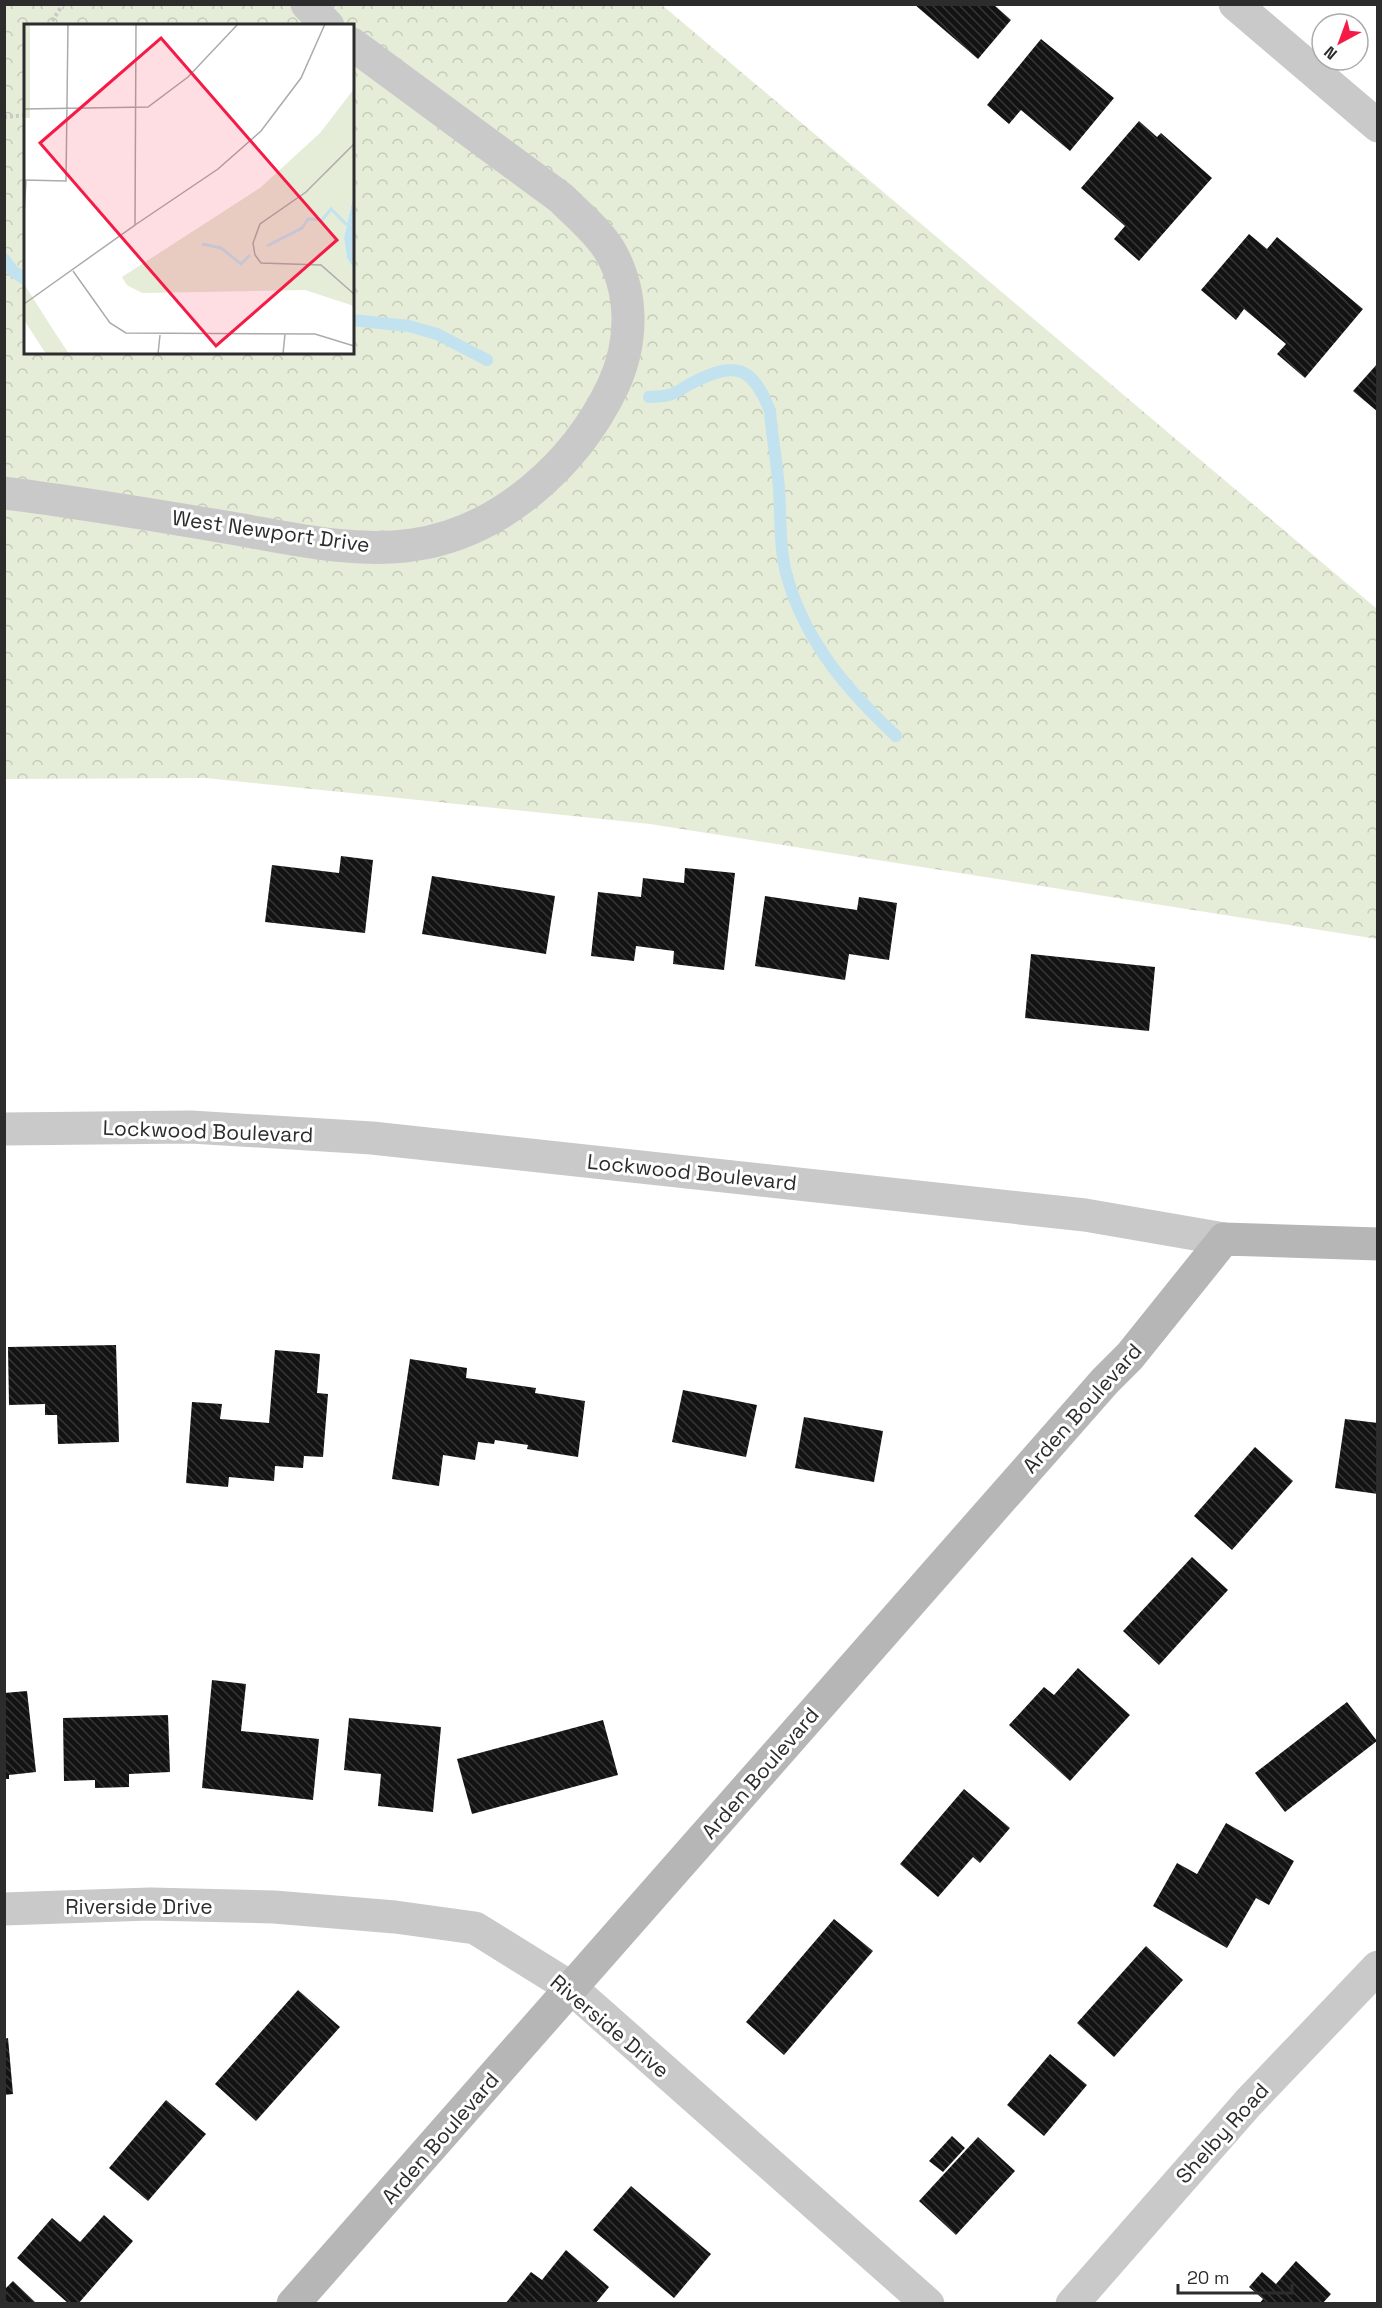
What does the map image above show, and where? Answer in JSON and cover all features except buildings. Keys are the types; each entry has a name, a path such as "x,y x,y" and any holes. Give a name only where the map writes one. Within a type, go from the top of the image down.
{"main road":[{"name":"Lockwood Boulevard","path":"1224,1239 1377,1244"},
{"name":"Arden Boulevard","path":"293,2304 1105,1381 1130,1356 1224,1239"}],"street":[{"path":"307,4 326,24"},
{"path":"1235,4 1377,126"},
{"name":"West Newport Drive","path":"4,493 322,543 369,547 412,545 445,538 484,522 511,507 538,486 588,429 620,370 627,343 629,312 622,280 609,251 561,198 354,45"},
{"name":"Lockwood Boulevard","path":"4,1129 191,1127 372,1138 1085,1215 1224,1239"},
{"name":"Riverside Drive","path":"4,1909 150,1904 274,1907 395,1917 475,1929 570,1988 928,2304"},
{"name":"Shelby Road","path":"1072,2304 1248,2103 1377,1967"}],"path":[{"path":"50,24 63,4"},
{"path":"4,117 24,115"}],"green space":[{"path":"4,5 662,5 1377,609 1377,939 650,824 206,778 5,779"}],"waterway":[{"path":"4,259 13,271 24,279"},
{"path":"354,320 409,326 437,334 487,360"},
{"path":"649,397 669,395 707,376 731,370 749,376 756,384 770,411 779,489 783,558 796,603 806,625 832,666 862,702 896,736"}]}
